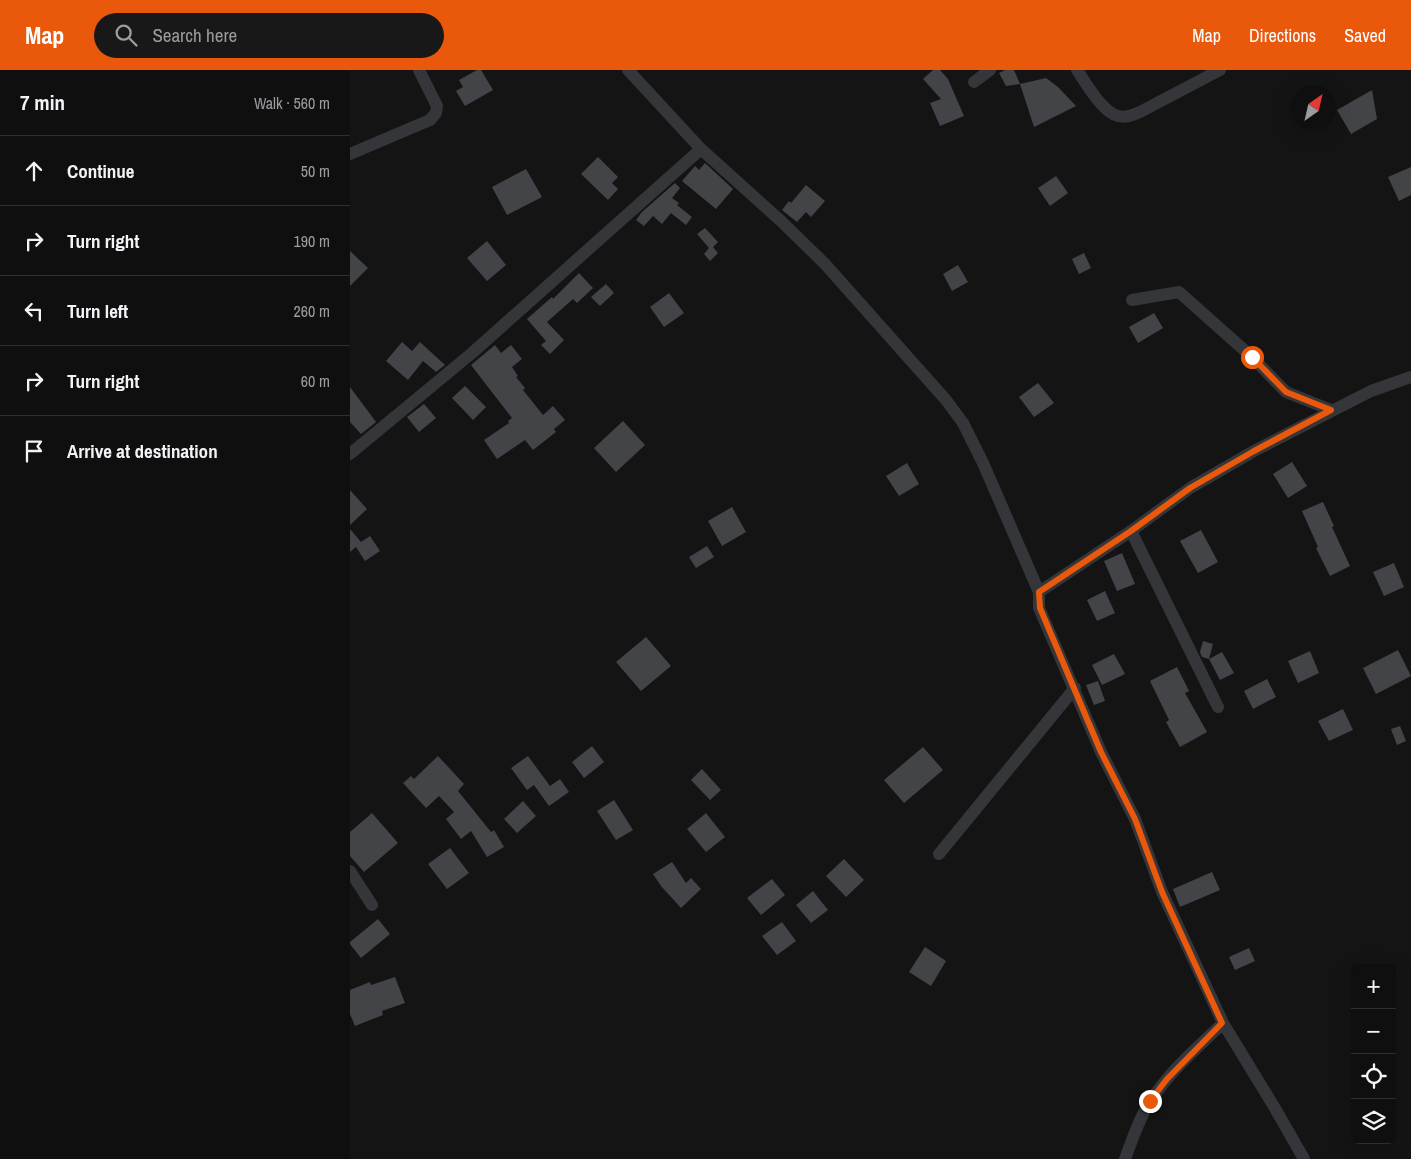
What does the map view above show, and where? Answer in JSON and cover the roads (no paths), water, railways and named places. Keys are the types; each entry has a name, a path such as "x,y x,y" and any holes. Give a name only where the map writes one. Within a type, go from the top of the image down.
{"street":[{"path":"350,154 430,120 436,113 437,106 420,70"},
{"path":"628,70 702,149 825,264 946,400 962,423 984,462 1039,592 1040,608 1101,752 1135,819 1162,892 1222,1023 1304,1159"},
{"path":"974,82 990,70"},
{"path":"1076,70 1105,109 1117,116 1128,117 1220,70"},
{"path":"350,454 472,353 702,149"},
{"path":"1132,300 1179,292 1252,357 1286,392 1331,410"},
{"path":"1039,592 1131,531 1190,488 1254,451 1370,391 1411,377"},
{"path":"1131,531 1218,707"},
{"path":"939,854 1075,688"},
{"path":"350,871 372,905"},
{"path":"1125,1159 1150,1101 1167,1079 1222,1023"}]}
